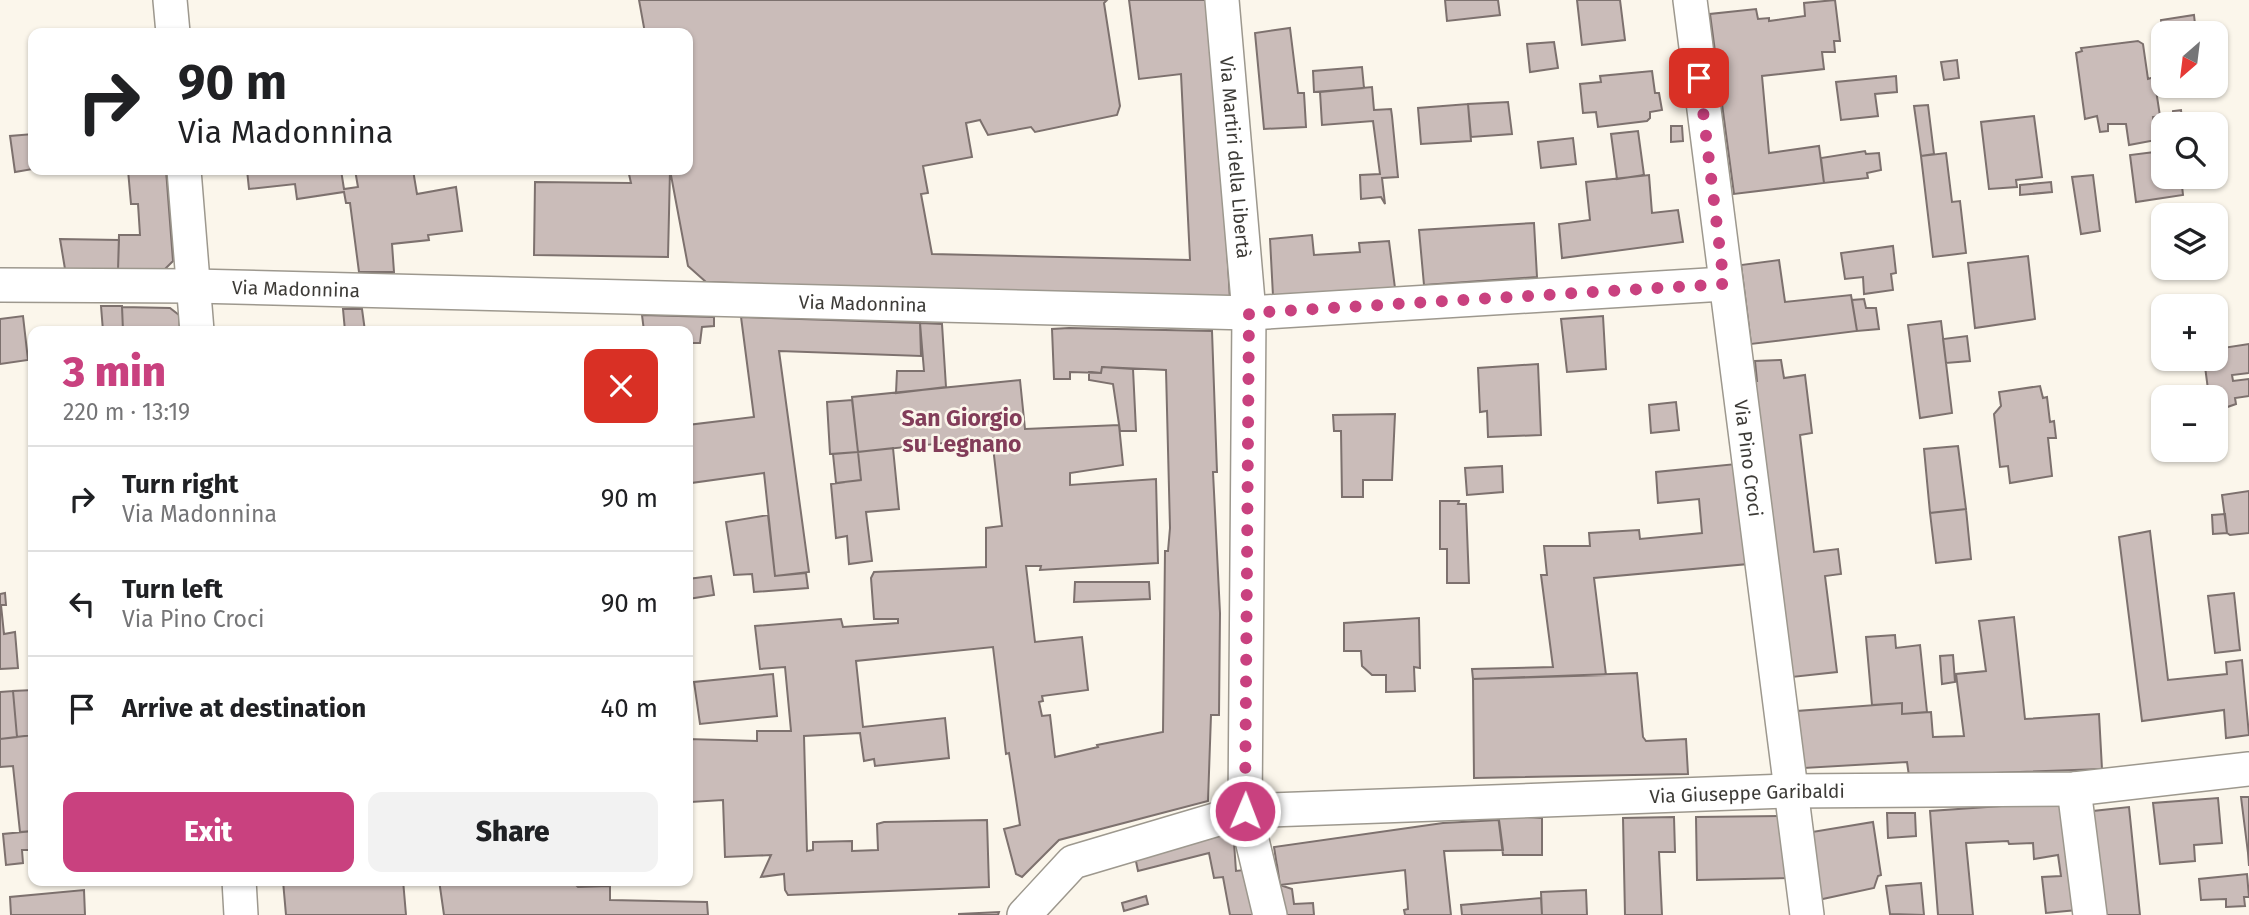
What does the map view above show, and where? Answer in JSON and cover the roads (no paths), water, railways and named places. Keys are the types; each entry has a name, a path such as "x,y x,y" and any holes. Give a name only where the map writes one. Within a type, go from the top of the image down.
{"street":[{"path":"170,0 173,28"},
{"name":"Via Martiri della Libertà","path":"1222,0 1249,313 1245,811"},
{"name":"Via Pino Croci","path":"1690,0 1724,284 1807,915"},
{"path":"184,175 197,326"},
{"name":"Via Madonnina","path":"0,285 194,286 1249,313 1724,284"},
{"name":"Via Giuseppe Garibaldi","path":"1024,915 1073,862 1245,811 1789,792 2074,789 2249,769"},
{"path":"2074,789 2090,915"},
{"path":"1245,811 1270,915"},
{"path":"239,886 241,915"}],"district":[{"name":"San Giorgio su Legnano","path":"962,431"}]}
